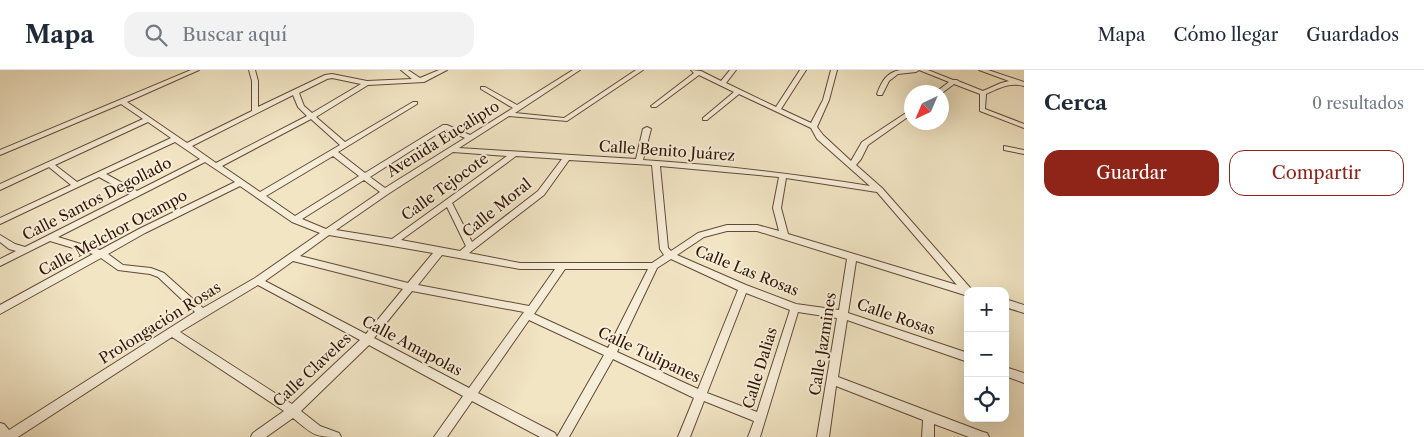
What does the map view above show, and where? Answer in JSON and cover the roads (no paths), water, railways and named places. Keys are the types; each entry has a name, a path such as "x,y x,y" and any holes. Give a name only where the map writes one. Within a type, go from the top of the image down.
{"street":[{"path":"0,153 196,70"},
{"path":"252,70 255,81 255,111"},
{"path":"404,70 418,80"},
{"path":"509,114 566,120 640,70"},
{"path":"722,84 733,70"},
{"path":"776,110 803,70"},
{"path":"813,127 826,100 834,70"},
{"path":"880,94 886,78 892,74 916,70"},
{"path":"922,70 983,93 1003,84 1021,83"},
{"path":"982,70 1021,83"},
{"path":"186,146 325,77 332,76 367,83 424,80 440,71"},
{"name":"Avenida Eucalipto","path":"326,232 572,71"},
{"path":"654,106 696,71 813,127 820,137 879,190 964,287"},
{"path":"949,85 954,81"},
{"path":"216,166 312,115 367,83"},
{"path":"482,88 518,108"},
{"path":"295,91 301,106 344,145"},
{"path":"705,119 738,92"},
{"path":"983,93 982,110 1024,126"},
{"path":"121,101 295,220 326,232 393,242 520,266 654,266 701,235 727,228 757,228 964,290"},
{"path":"260,196 415,103"},
{"path":"850,165 858,159 865,144 904,117"},
{"path":"0,187 148,120"},
{"path":"295,220 445,126 471,138"},
{"path":"639,162 646,129"},
{"path":"0,221 175,138"},
{"path":"1007,148 1024,152"},
{"name":"Calle Benito Juárez","path":"451,150 639,162 783,175 879,190"},
{"path":"332,152 385,192"},
{"name":"Calle Tejocote","path":"393,242 514,154"},
{"name":"Calle Moral","path":"461,254 541,193 567,158"},
{"name":"Calle Santos Degollado","path":"0,263 206,159"},
{"path":"656,164 664,248 671,256"},
{"path":"51,165 76,185"},
{"path":"99,174 137,194"},
{"path":"783,175 777,208 784,236"},
{"name":"Calle Melchor Ocampo","path":"0,310 142,231 240,182"},
{"path":"448,202 471,247"},
{"name":"Prolongación Rosas","path":"7,437 202,313 258,281 326,232"},
{"path":"0,238 12,247 26,250"},
{"path":"50,238 102,254 121,268 151,271 161,275 202,313"},
{"name":"Calle Claveles","path":"257,437 294,411 367,340 440,251"},
{"name":"Calle Las Rosas","path":"671,256 742,288 795,308 843,314"},
{"name":"Calle Tulipanes","path":"291,257 410,287 529,313 700,395 760,418"},
{"name":"Calle Jazmines","path":"823,437 852,257"},
{"path":"440,437 563,265"},
{"path":"563,437 611,353 654,266"},
{"name":"Calle Amapolas","path":"258,281 552,437"},
{"path":"684,437 742,288"},
{"path":"1009,304 1024,309"},
{"name":"Calle Dalias","path":"754,437 795,308"},
{"name":"Calle Rosas","path":"843,314 964,357"},
{"path":"172,332 294,411 316,430 335,437"},
{"path":"1009,372 1024,378"},
{"path":"832,380 983,437"},
{"path":"928,416 928,437"},
{"path":"0,428 7,437"}]}
